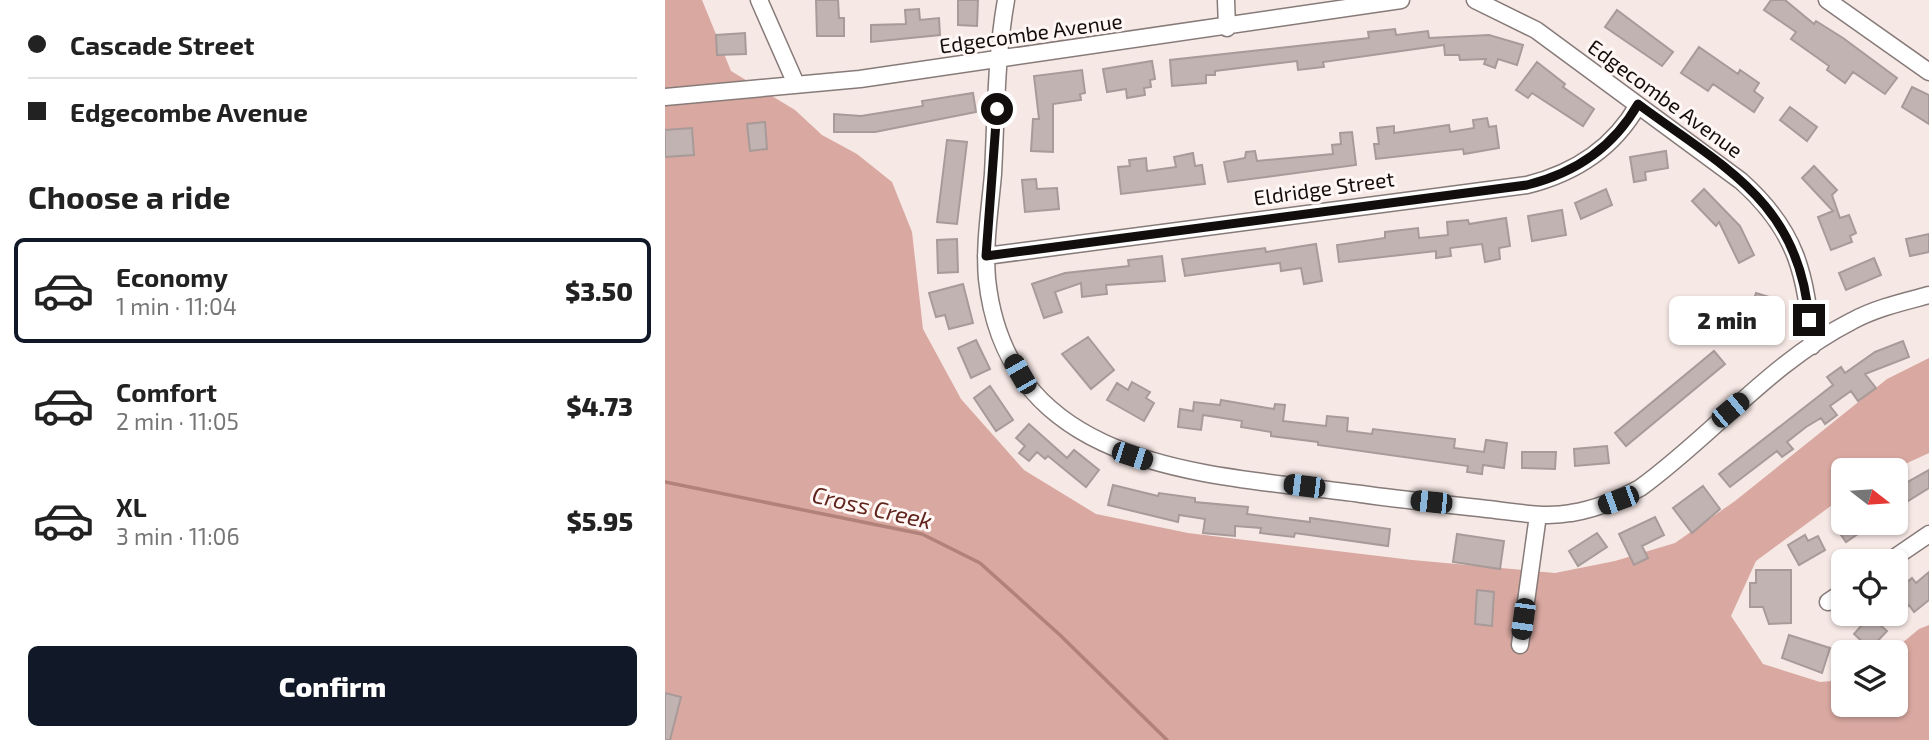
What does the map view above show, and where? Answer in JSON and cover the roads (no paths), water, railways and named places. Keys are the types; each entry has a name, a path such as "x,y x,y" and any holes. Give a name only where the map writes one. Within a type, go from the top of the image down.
{"street":[{"path":"759,0 796,84"},
{"path":"1006,0 986,256 991,304 998,329 1020,374 1047,405 1109,447 1182,470 1538,514 1570,513 1595,508 1640,488 1661,473 1730,410 1812,346 1865,315 1929,295"},
{"path":"1226,0 1227,27"},
{"name":"Edgecombe Avenue","path":"665,97 860,79 1401,0"},
{"name":"Edgecombe Avenue","path":"1475,0 1529,25 1741,181 1771,210 1796,253 1804,277 1812,346"},
{"path":"1828,0 1929,72"},
{"name":"Eldridge Street","path":"986,256 1527,185 1551,179 1595,155 1619,132 1638,104"},
{"path":"1520,645 1538,514"},
{"path":"1907,549 1929,534"}],"waterway":[{"name":"Cross Creek","path":"665,482 922,534 980,563 1060,635 1167,740"}]}
